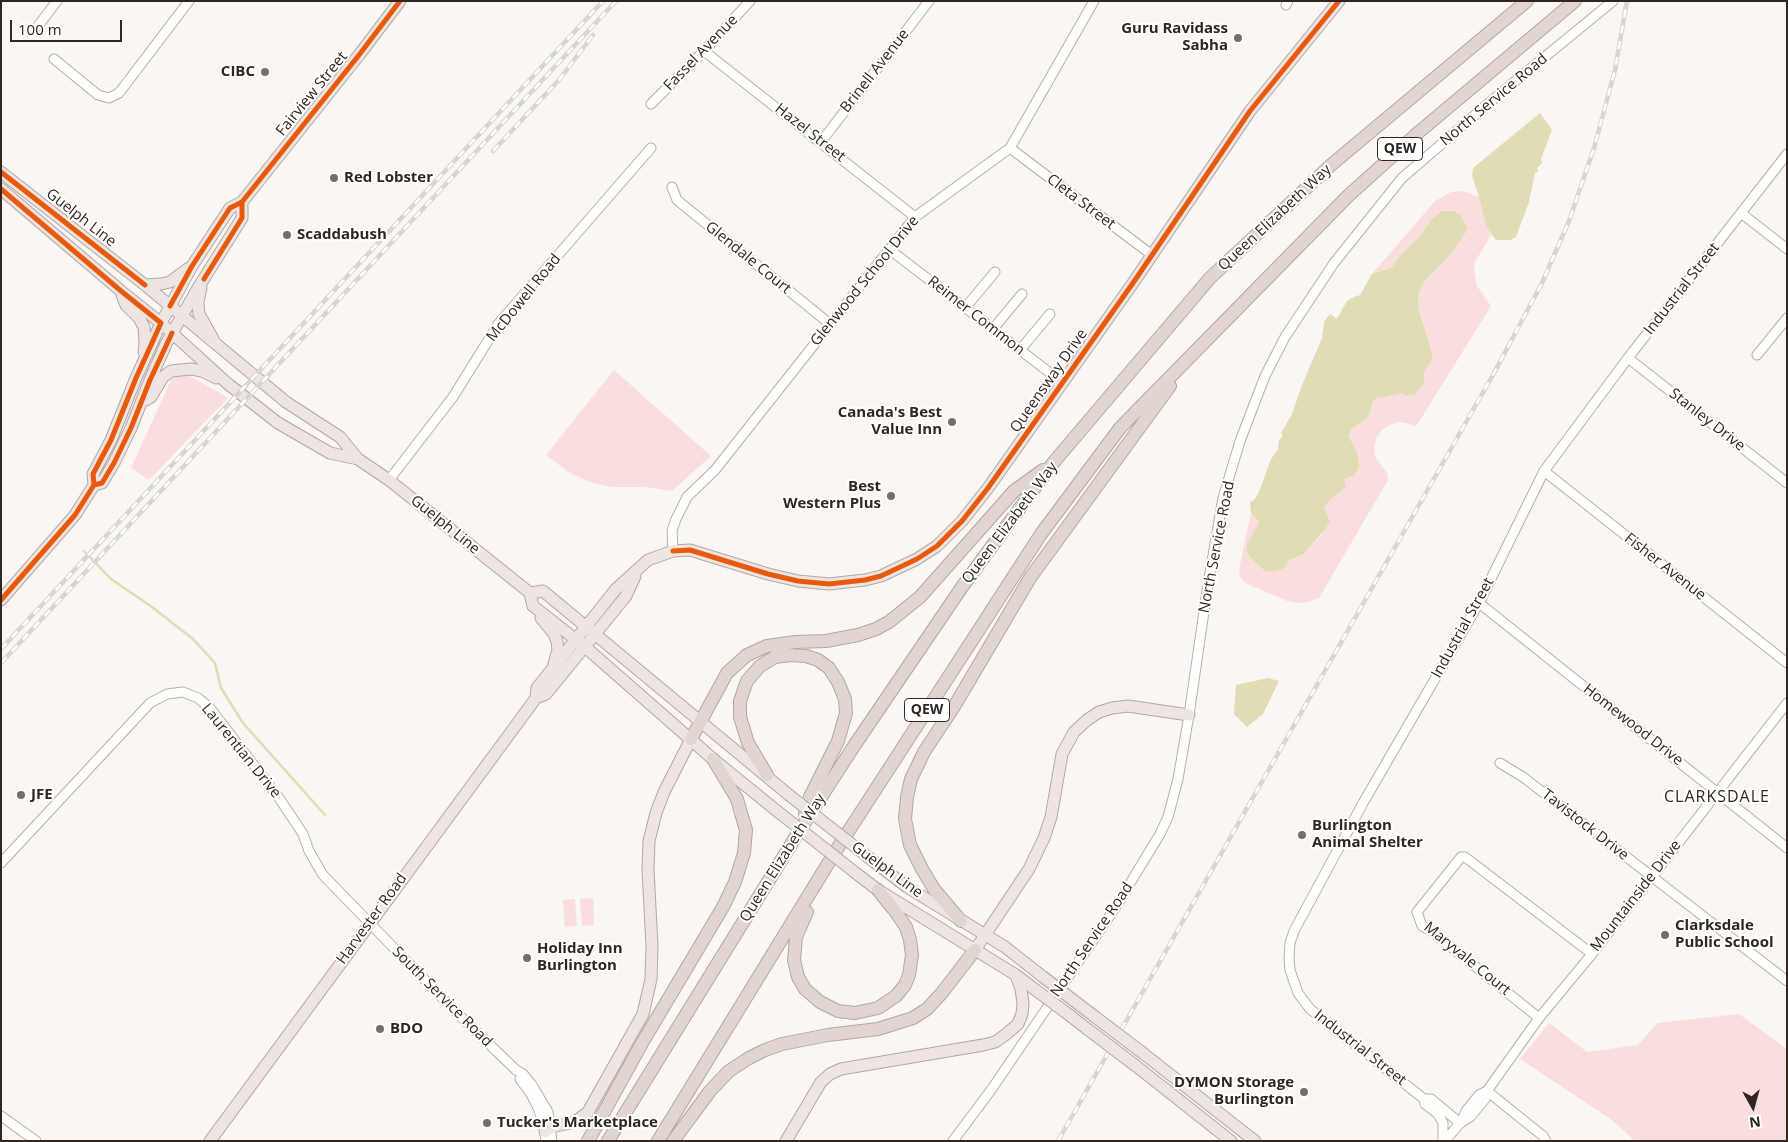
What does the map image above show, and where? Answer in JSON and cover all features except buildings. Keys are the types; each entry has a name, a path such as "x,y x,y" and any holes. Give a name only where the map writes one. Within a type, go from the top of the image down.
{"highway":[{"name":"Queen Elizabeth Way","path":"608,1141 803,825 854,746 962,587 1053,463 1210,278 1331,165 1527,1"},
{"name":"Queen Elizabeth Way","path":"658,1141 838,849 1041,534 1120,428 1348,196 1426,126 1575,1"},
{"path":"961,921 934,889 910,845 905,819 907,797 912,779 924,752 955,705 1030,578 1179,373 1235,310"},
{"path":"691,739 727,673 747,655 767,646 795,642 826,641 858,635 889,622 920,597 1014,490 1053,463"},
{"path":"767,775 748,742 740,718 740,701 746,681 760,666 775,657 790,655 806,656 818,660 829,668 838,682 845,699 846,713 838,741 810,797 803,825"},
{"path":"588,1141 642,1043 723,907 735,882 744,853 746,830 737,799 713,759"},
{"path":"838,849 804,916 796,937 794,960 798,977 805,989 820,1002 838,1011 855,1013 878,1008 896,996 909,975 912,955 906,927 878,890"},
{"path":"674,1141 710,1091 729,1071 749,1058 782,1044 828,1034 878,1029 913,1018 927,1009 941,994 975,950"}],"main road":[{"name":"Fairview Street","path":"1,600 75,516 94,485 93,474 111,440 161,322 192,266 230,208 242,202 400,1"},
{"name":"Queensway Drive","path":"590,630 616,589 637,572 648,560 673,550 690,550 768,574 806,582 829,584 865,580 889,573 917,559 937,546 962,521 988,488 1152,255 1250,111 1339,1"},
{"name":"Guelph Line","path":"1,172 145,285 286,402 340,437 358,459 389,480 530,593 542,591 767,775 788,795 868,857 907,887 985,934 1144,1054 1255,1141"},
{"name":"Guelph Line","path":"1,189 120,292 161,322 228,384 278,423 330,453 358,459"},
{"name":"Fairview Street","path":"94,485 102,483 106,478 131,428 153,373 172,333 242,218 242,202"},
{"path":"145,285 170,282 192,266"},
{"path":"204,279 198,302 199,314 215,342"},
{"path":"120,292 126,305 139,318 144,327 143,362"},
{"path":"140,404 151,397 163,377 169,372 178,369 202,371 228,384"},
{"path":"530,593 533,606 554,634 557,642 558,650 550,672"},
{"name":"Guelph Line","path":"533,606 580,643 713,759 857,874 878,890 1016,975 1231,1141"},
{"name":"Harvester Road","path":"536,698 546,694 590,630"},
{"name":"Harvester Road","path":"210,1141 536,698 537,688 550,672 580,643"},
{"path":"975,950 1029,869 1044,838 1062,754 1074,732 1099,712 1112,708 1128,706 1190,715"},
{"path":"548,1135 575,1122 588,1112 643,1014 651,978 649,841 656,813 664,792 691,739"},
{"path":"786,1141 821,1082 830,1074 842,1068 983,1045 995,1042 1006,1035 1018,1024 1022,1014 1023,1003 1016,975"}],"street":[{"path":"38,26 57,1"},
{"path":"54,59 98,95 109,98 119,93 188,1"},
{"name":"Fassel Avenue","path":"651,104 750,1"},
{"name":"Brinell Avenue","path":"821,142 929,1"},
{"name":"North Service Road","path":"953,1141 991,1090 1115,908 1160,834 1168,816 1174,798 1190,715 1208,584 1223,498 1240,440 1265,376 1285,337 1334,263 1402,178 1496,97 1613,1"},
{"name":"Glenwood School Drive","path":"673,550 672,531 687,497 715,470 915,217 1010,148 1091,2"},
{"name":"Hazel Street","path":"704,51 915,217"},
{"name":"McDowell Road","path":"389,480 453,397 499,324 650,148"},
{"name":"Cleta Street","path":"1010,148 1152,255"},
{"name":"Industrial Street","path":"1444,1141 1443,1124 1438,1114 1425,1104 1424,1099 1310,1009 1298,993 1293,982 1290,970 1290,943 1299,920 1363,803 1479,603 1544,471 1628,358 1787,154"},
{"name":"Glendale Court","path":"672,187 677,200 830,324"},
{"path":"1741,213 1787,249"},
{"name":"Reimer Common","path":"889,249 1063,383"},
{"path":"965,308 995,272"},
{"path":"993,329 1022,294"},
{"path":"1020,350 1050,314"},
{"path":"1758,355 1787,318"},
{"name":"Stanley Drive","path":"1628,358 1787,483"},
{"name":"Fisher Avenue","path":"1544,471 1787,663"},
{"name":"Homewood Drive","path":"1479,603 1787,848"},
{"name":"Laurentian Drive","path":"1,863 150,703 166,694 183,692 198,698 210,708 298,825 323,875 369,924"},
{"name":"Mountainside Drive","path":"1444,1141 1460,1123 1470,1117 1485,1099 1487,1091 1539,1018 1592,954 1787,703"},
{"name":"Tavistock Drive","path":"1500,763 1523,777 1787,981"},
{"name":"Maryvale Court","path":"1539,1018 1430,930 1422,926 1417,912 1460,856 1464,857 1592,954"},
{"name":"South Service Road","path":"369,924 516,1070 528,1079 548,1112 548,1135"},
{"path":"1487,1091 1543,1136 1546,1141"},
{"name":"Industrial Street","path":"1424,1099 1431,1099 1460,1123"},
{"path":"1,1116 36,1141"}],"shaded area":[{"path":"1540,113 1552,130 1541,159 1542,163 1537,168 1538,172 1535,173 1529,202 1516,237 1511,240 1496,240 1487,228 1472,176 1473,168"},
{"path":"1464,191 1479,197 1491,235 1475,262 1474,270 1477,286 1491,306 1417,425 1398,422 1383,429 1377,436 1374,452 1377,460 1387,473 1388,480 1319,598 1309,602 1287,601 1245,583 1240,577 1239,569 1251,513 1259,522 1246,546 1268,572 1304,554 1322,534 1324,507 1346,487 1344,479 1351,429 1367,418 1372,402 1424,372 1432,359 1432,353 1418,307 1419,292 1423,283 1452,253 1468,229 1431,220 1420,236 1400,255 1391,268 1372,274 1435,201 1451,192"},
{"path":"1442,211 1454,211 1460,215 1468,229 1452,253 1423,283 1419,292 1418,307 1432,353 1432,359 1424,372 1424,383 1416,394 1405,396 1403,393 1377,398 1372,402 1367,418 1351,429 1349,437 1358,455 1359,468 1353,476 1344,479 1346,487 1324,507 1330,523 1304,554 1288,561 1282,569 1268,572 1250,557 1247,551 1246,546 1259,522 1251,513 1250,502 1258,494 1271,459 1278,449 1279,440 1283,436 1281,433 1292,414 1322,338 1324,322 1330,314 1337,319 1347,301 1360,295 1372,274 1391,268 1400,255 1420,236 1431,220"},
{"path":"614,370 711,456 672,491 644,487 612,487 589,482 567,471 546,455"},
{"path":"182,374 192,377 228,398 149,480 131,468 171,380"},
{"path":"1268,678 1279,681 1263,714 1247,727 1234,714 1236,685"},
{"path":"593,898 594,925 582,926 580,899"},
{"path":"575,899 577,926 565,927 563,900"},
{"path":"1739,1014 1787,1049 1787,1141 1635,1141 1612,1120 1520,1059 1549,1023 1587,1052 1638,1045 1657,1023"}],"waterway":[{"path":"84,551 111,579 152,607 193,639 215,663 221,688 243,723 325,815"}],"railway":[{"path":"1,649 603,1"},
{"path":"1,663 616,1"},
{"path":"1058,1141 1494,373 1541,285 1569,221 1594,148 1615,70 1627,1"},
{"path":"493,151 559,80 593,35"}],"cycle path":[{"path":"170,306 192,266 230,208 242,202 400,1"},
{"path":"673,551 690,550 768,574 798,581 829,584 865,580 881,576 917,559 937,546 962,521 988,488 1133,283 1250,111 1339,1"},
{"path":"1,172 145,285"},
{"path":"1,189 161,323 111,440 93,474 94,485 75,515 1,600"},
{"path":"204,279 242,218 242,202"},
{"path":"94,485 102,483 114,463 172,333"}],"place":[{"name":"Guru Ravidass Sabha","path":"1238,38"},
{"name":"CIBC","path":"265,72"},
{"name":"Red Lobster","path":"334,178"},
{"name":"Scaddabush","path":"287,235"},
{"name":"Canada's Best Value Inn","path":"952,422"},
{"name":"Best Western Plus","path":"891,496"},
{"name":"JFE","path":"21,795"},
{"name":"Burlington Animal Shelter","path":"1302,835"},
{"name":"Clarksdale Public School","path":"1665,935"},
{"name":"Holiday Inn Burlington","path":"527,958"},
{"name":"BDO","path":"380,1029"},
{"name":"DYMON Storage Burlington","path":"1304,1092"},
{"name":"Tucker's Marketplace","path":"487,1123"}],"district":[{"name":"CLARKSDALE","path":"1717,797"}]}
